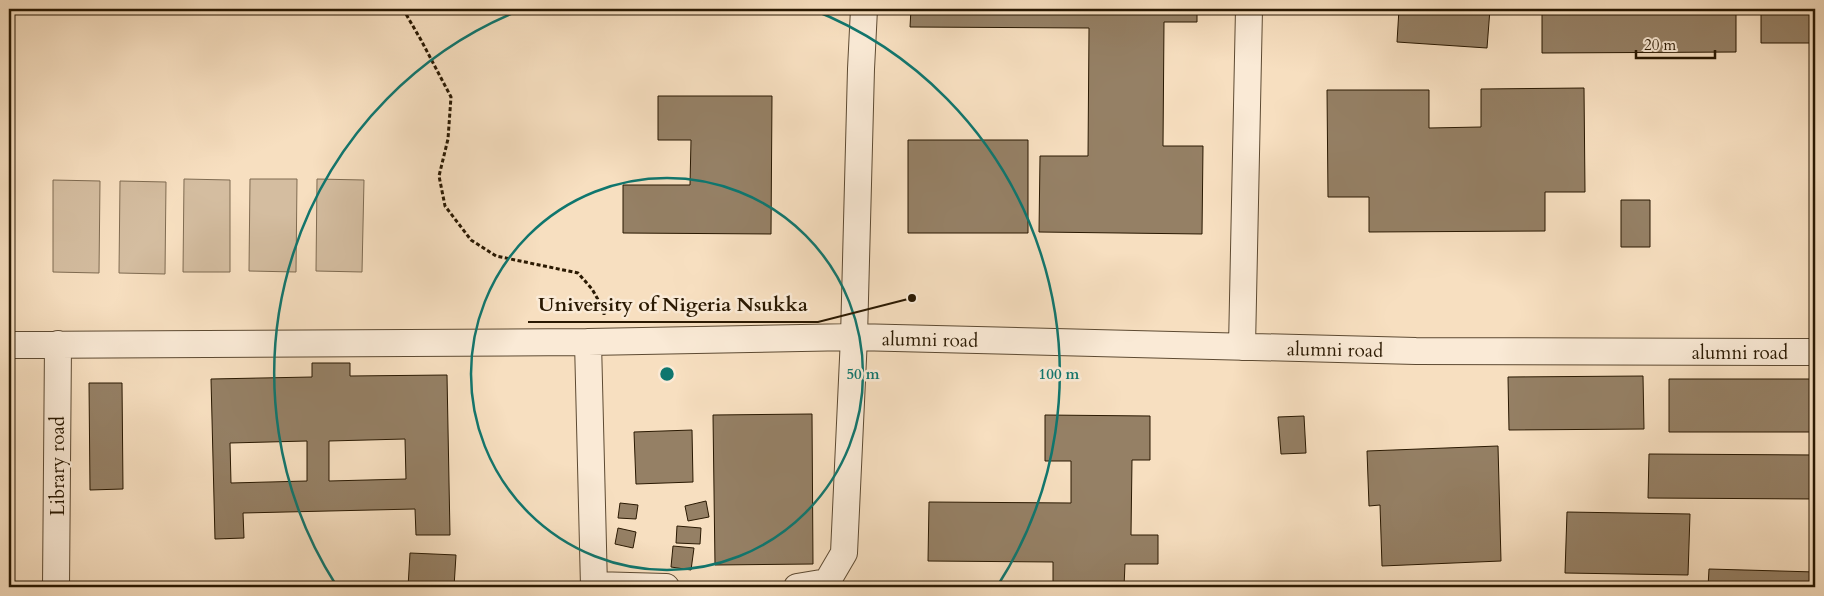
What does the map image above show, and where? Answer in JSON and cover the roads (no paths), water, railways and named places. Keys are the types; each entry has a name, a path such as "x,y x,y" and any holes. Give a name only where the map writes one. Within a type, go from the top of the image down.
{"street":[{"path":"797,587 827,582 844,553 854,337 864,9"},
{"path":"1242,347 1249,9"},
{"name":"alumni road","path":"9,345 596,342 854,337 1416,351 1815,352"},
{"path":"596,342 594,586 666,587"},
{"name":"Library road","path":"56,587 58,344"}],"place":[{"name":"University of Nigeria Nsukka","path":"912,298"}]}
